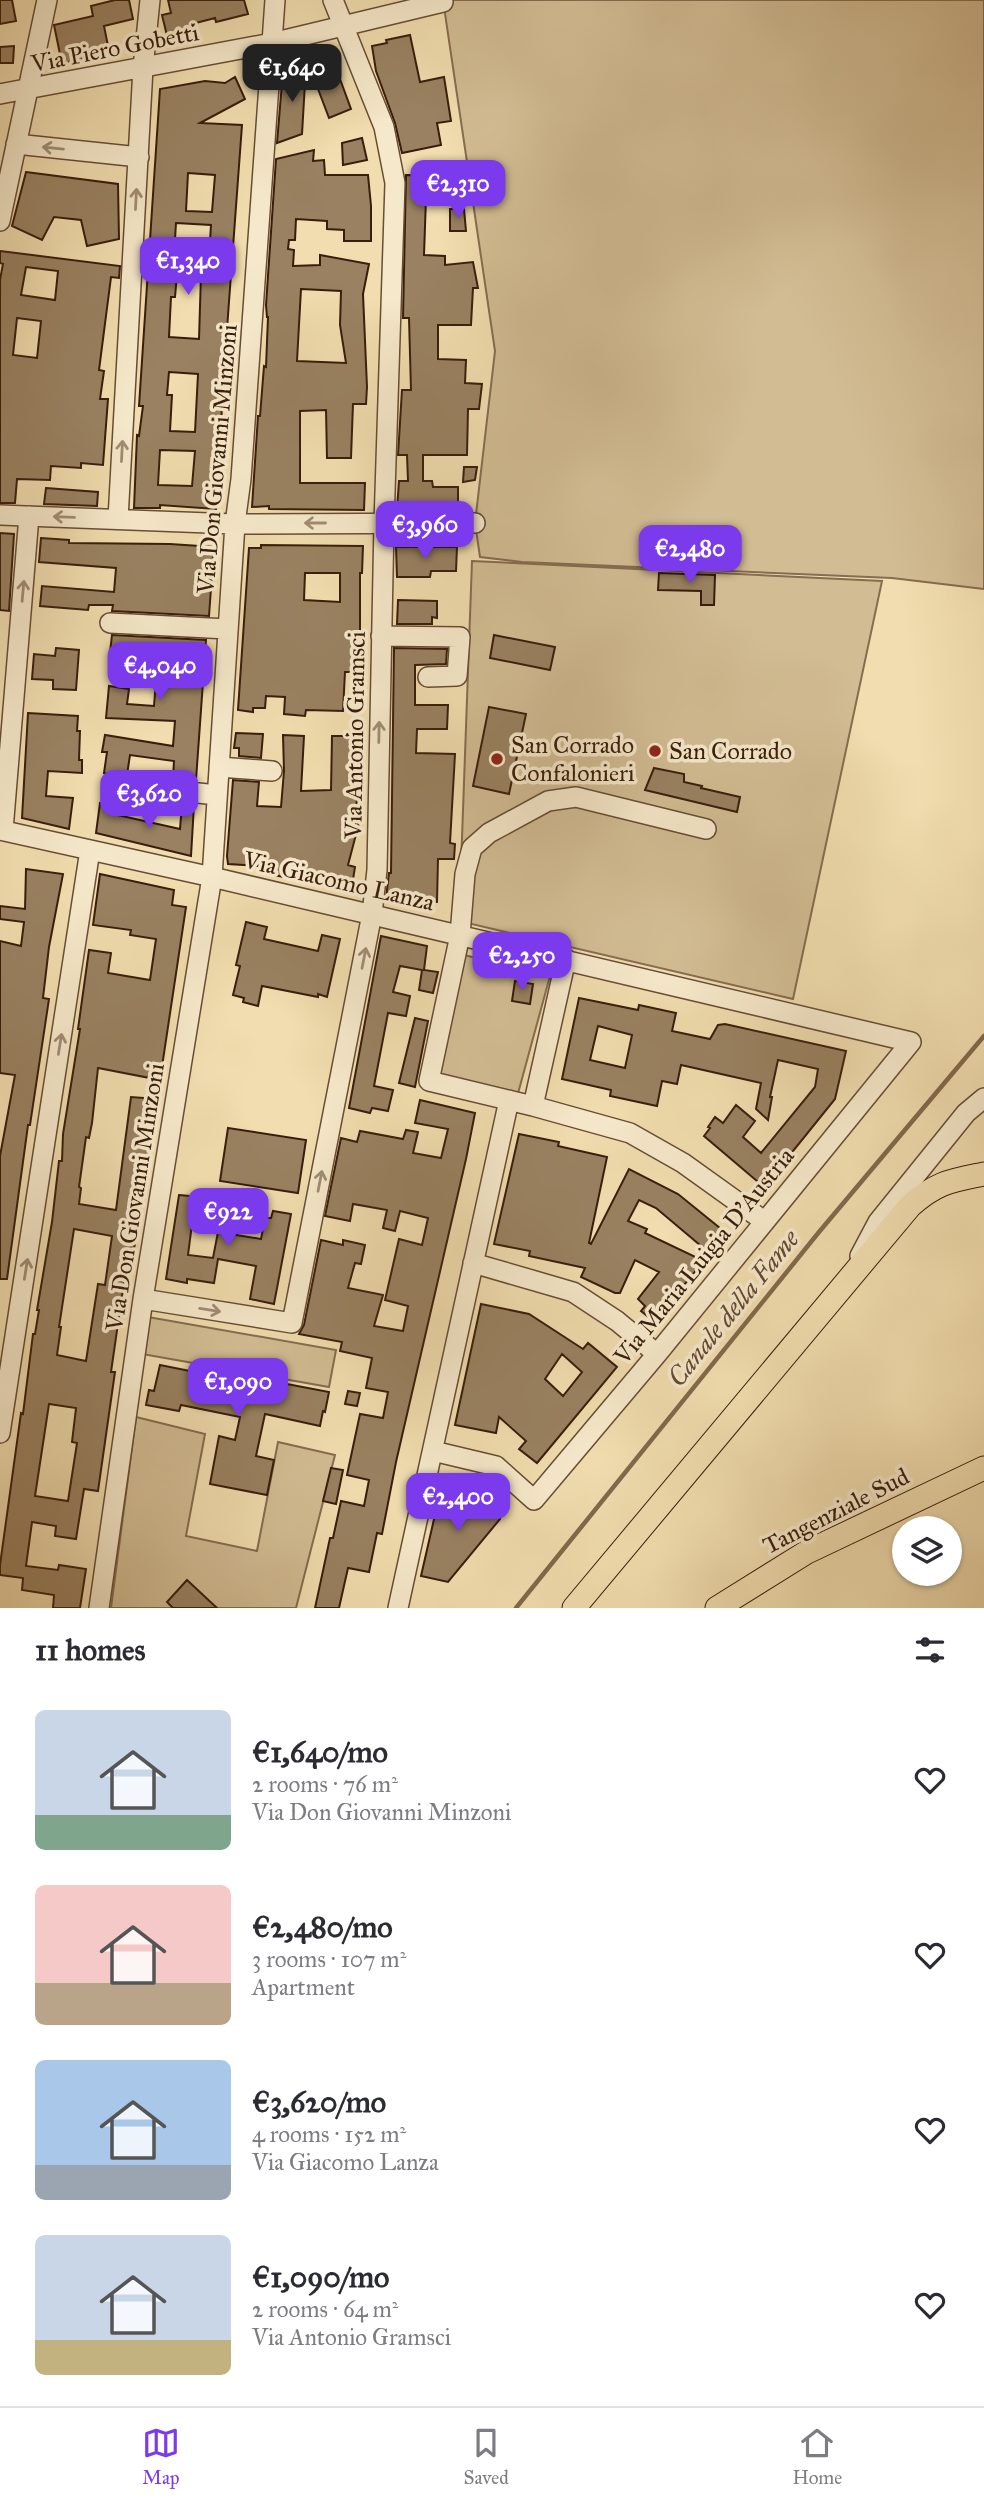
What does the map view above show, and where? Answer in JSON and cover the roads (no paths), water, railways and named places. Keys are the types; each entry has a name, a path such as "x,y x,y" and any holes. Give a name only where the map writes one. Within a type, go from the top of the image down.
{"main road":[{"path":"574,1608 910,1206 929,1189 950,1181 984,1174"},
{"path":"856,1527 943,1472 984,1452"},
{"name":"Tangenziale Sud","path":"717,1608 807,1552 984,1468"}],"street":[{"path":"0,221 47,0"},
{"path":"118,519 150,0"},
{"name":"Via Don Giovanni Minzoni","path":"99,1608 143,1299 212,877 235,524 241,479 275,0"},
{"name":"Via Antonio Gramsci","path":"143,1299 292,1324 372,914 377,870 381,636 395,183 384,127 332,0"},
{"name":"Via Piero Gobetti","path":"0,94 272,43 443,2"},
{"path":"16,144 139,157"},
{"path":"0,515 235,524 475,523"},
{"path":"1,830 29,516"},
{"name":"Via Don Giovanni Minzoni","path":"110,623 228,629"},
{"path":"381,636 460,637 457,676 428,677"},
{"path":"219,766 272,771"},
{"path":"132,786 217,794"},
{"path":"706,829 576,797 548,801 489,833 472,848 466,874 460,935 429,1081 630,1133 683,1163 764,1222"},
{"name":"Via Giacomo Lanza","path":"1,830 372,914 911,1042"},
{"path":"0,1433 90,849"},
{"path":"533,1106 566,960"},
{"name":"Via Maria Luigia D'Austria","path":"433,1451 496,1466 534,1500 657,1354 911,1042"},
{"path":"849,1279 878,1222 967,1113 984,1098"},
{"path":"398,1608 509,1100"},
{"path":"473,1264 573,1292 617,1321 657,1354"}],"waterway":[{"name":"Canale della Fame","path":"516,1608 819,1232 984,1036"}],"place":[{"name":"San Corrado","path":"655,751"},
{"name":"San Corrado Confalonieri","path":"497,759"}]}
